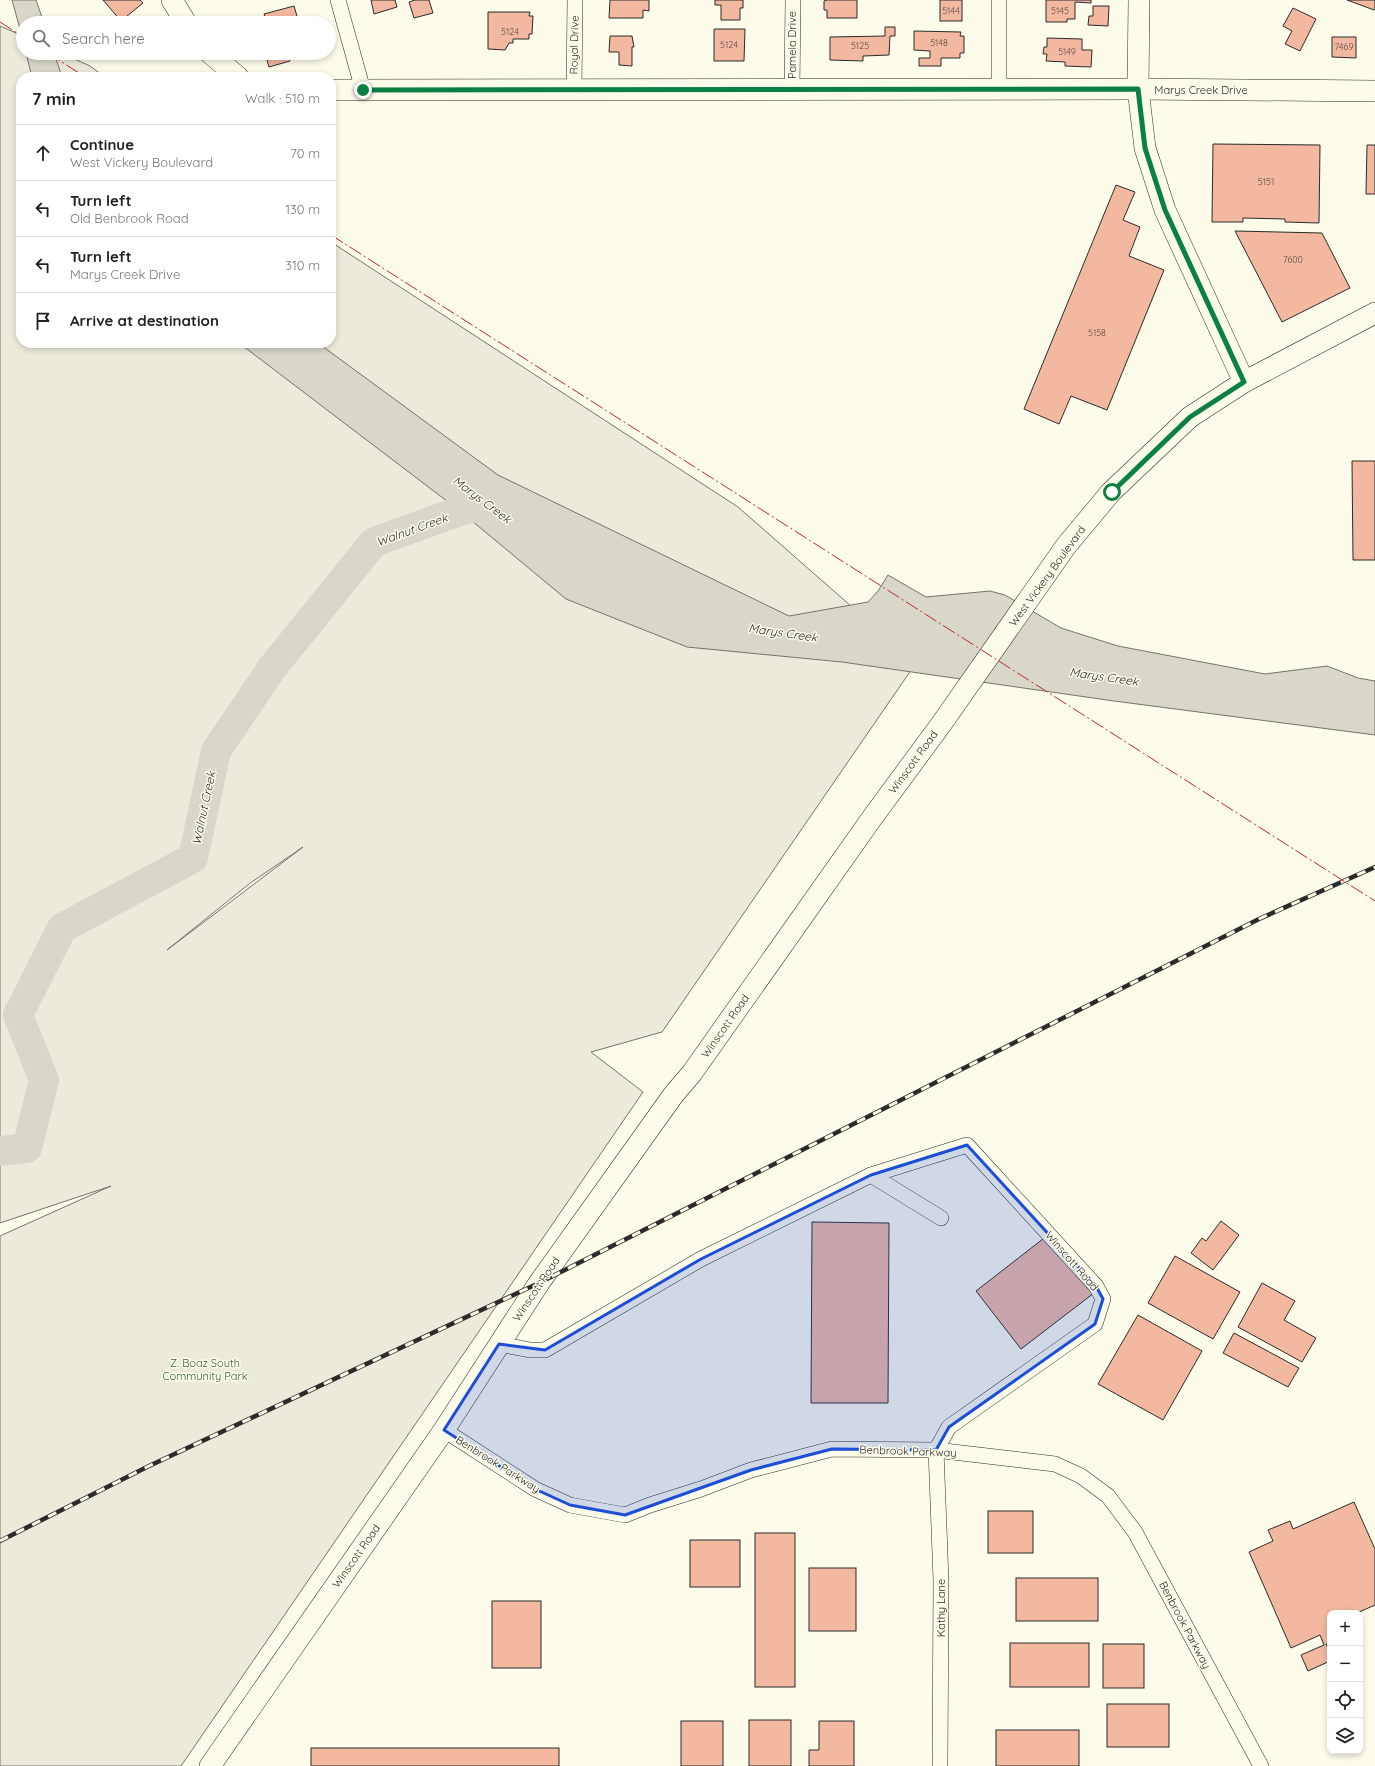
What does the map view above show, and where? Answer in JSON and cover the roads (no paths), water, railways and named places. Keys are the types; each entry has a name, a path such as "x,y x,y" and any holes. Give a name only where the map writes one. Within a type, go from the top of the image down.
{"main road":[{"path":"172,0 182,16"},
{"path":"1139,0 1138,89 1145,148 1165,210 1244,382"},
{"path":"218,60 232,72"},
{"name":"Marys Creek Drive","path":"336,90 1138,89 1375,91"},
{"name":"West Vickery Boulevard","path":"952,708 1066,546 1112,492 1165,439 1190,417 1244,382 1375,313"},
{"name":"Winscott Road","path":"210,1766 444,1430 539,1283 674,1094 692,1073 872,818 952,708"}],"street":[{"path":"338,0 363,90"},
{"name":"Royal Drive","path":"574,90 575,0"},
{"name":"Pamela Drive","path":"792,89 793,0"},
{"path":"999,0 999,89"},
{"name":"Winscott Road","path":"500,1344 530,1350 545,1350 701,1259 871,1175 967,1145 1096,1286 1103,1298 1100,1313 1095,1324 949,1427 936,1450"},
{"path":"871,1175 941,1218"},
{"name":"Benbrook Parkway","path":"444,1430 535,1489 570,1505 625,1515 751,1470 832,1449 936,1450 1055,1464 1081,1476 1108,1496 1135,1532 1261,1766"},
{"name":"Kathy Lane","path":"936,1450 941,1580 940,1766"}],"water":[{"path":"12,0 36,0 42,16 16,16"},
{"path":"28,60 56,60 60,72 31,72"},
{"name":"Marys Creek","path":"246,348 325,348 498,475 789,616 868,602 878,591 888,575 926,597 990,591 1005,595 1061,628 1118,646 1265,674 1327,666 1358,678 1375,681 1375,735 1114,701 842,662 687,647 566,599 460,511"}],"waterway":[{"name":"Walnut Creek","path":"0,1151 27,1148 44,1080 18,1015 62,928 193,858 216,751 272,668 374,542 460,511 488,503"}],"railway":[{"path":"0,1541 149,1466 539,1283 1259,919 1375,867"}],"park label":[{"name":"Z. Boaz South Community Park","path":"205,1369"}]}
